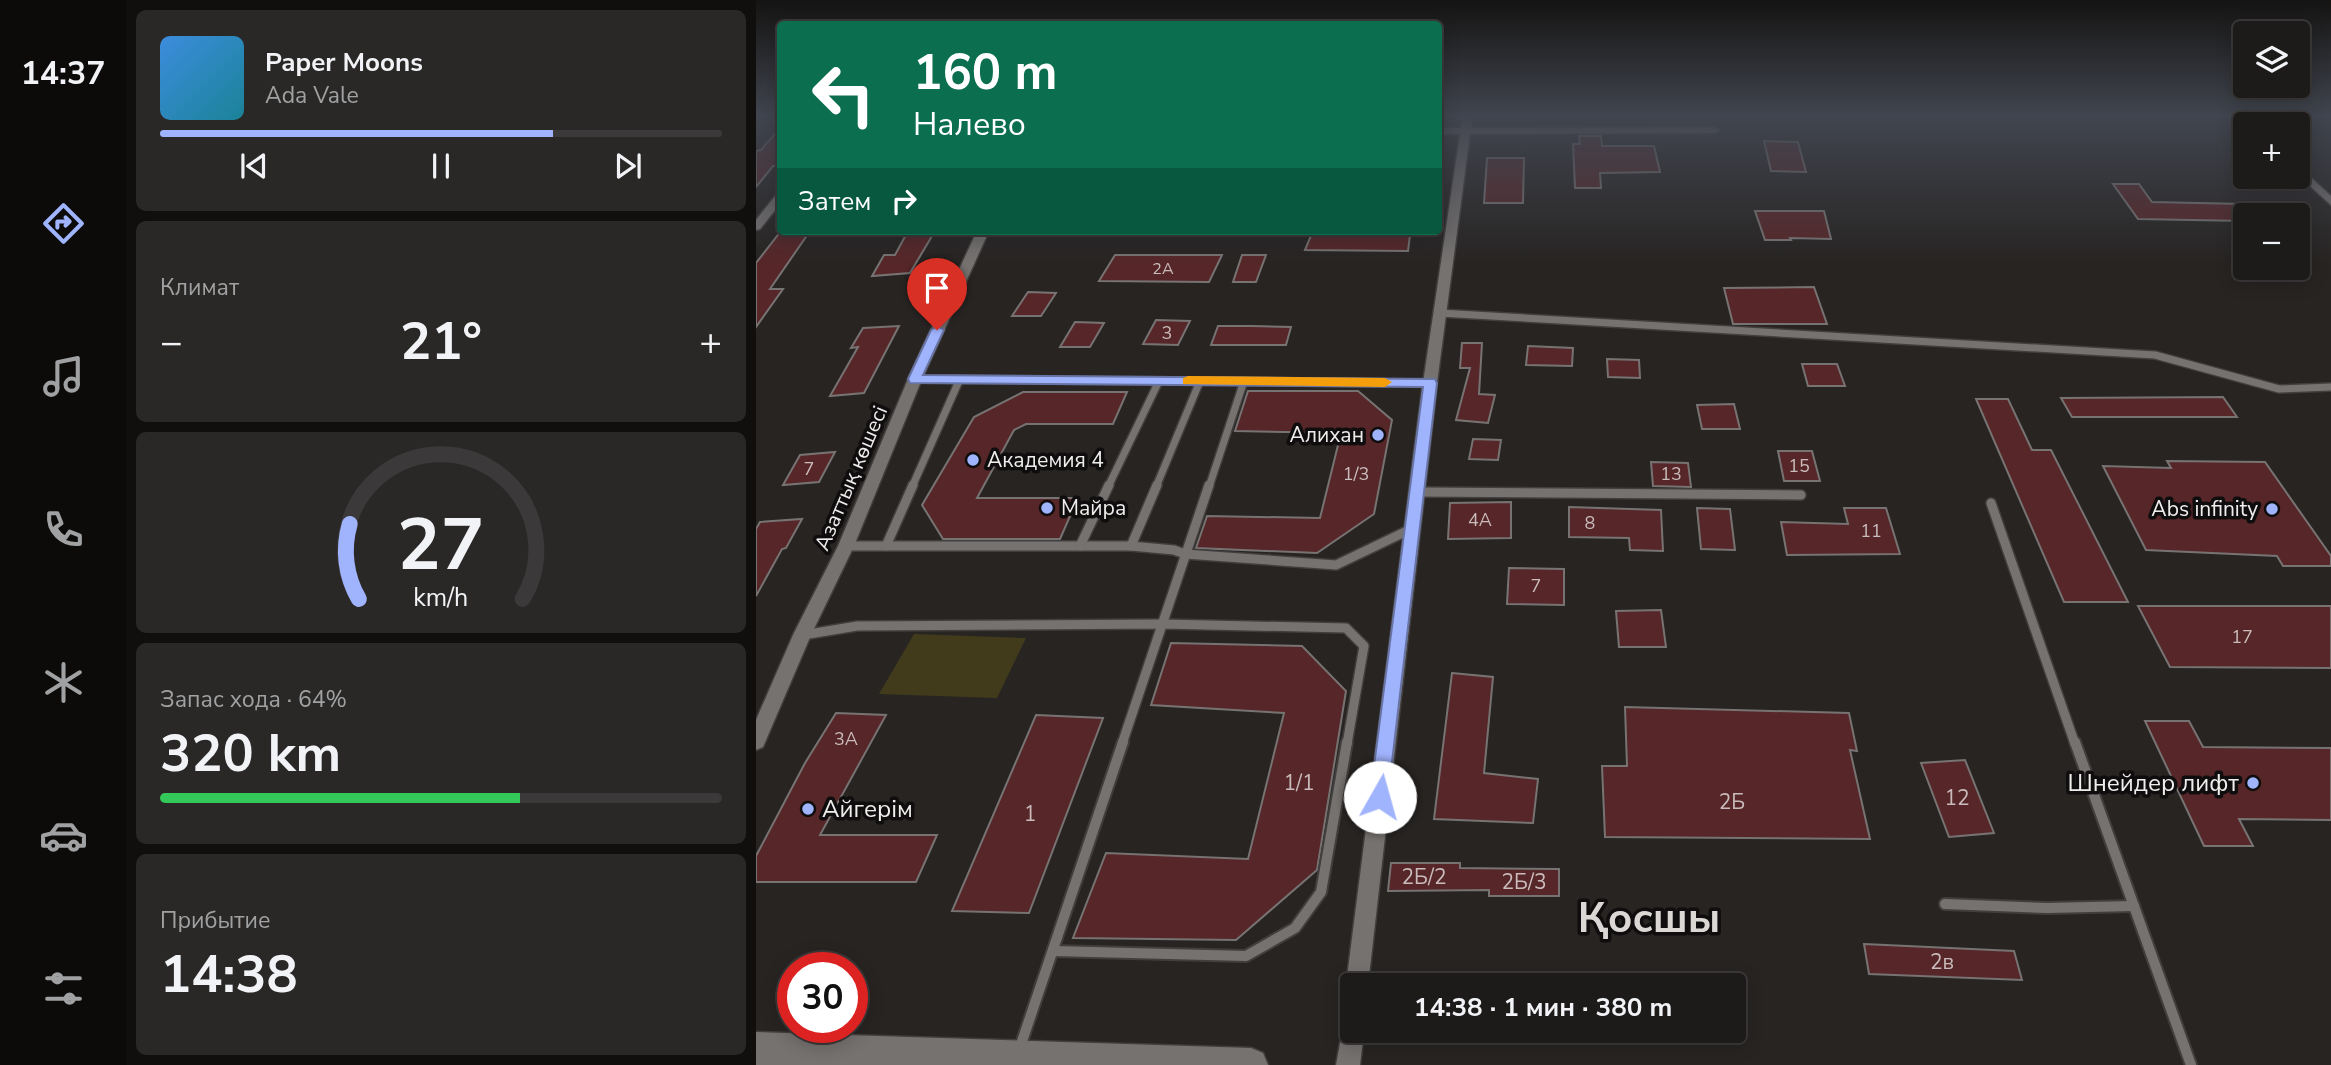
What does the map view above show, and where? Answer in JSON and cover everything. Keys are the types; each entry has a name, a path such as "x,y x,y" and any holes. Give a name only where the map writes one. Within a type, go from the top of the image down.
{"main road":[{"path":"756,1049 971,1061 1251,1065"}],"street":[{"path":"1358,973 1430,383 1461,165"},
{"path":"2310,181 2331,202"},
{"path":"756,227 777,201"},
{"name":"Азаттық көшесі","path":"756,741 846,547 915,379 981,235"},
{"path":"1348,1065 1351,1043"}],"lane":[{"path":"1439,313 2155,355 2279,389 2331,387"},
{"path":"915,379 1430,383"},
{"path":"886,546 959,381"},
{"path":"1080,546 1159,381"},
{"path":"1131,546 1200,381"},
{"path":"1016,1061 1244,382"},
{"path":"1418,492 1801,495"},
{"path":"1991,503 2116,861 2191,1065"},
{"path":"846,547 1131,546 1174,550 1185,554 1336,565 1413,528"},
{"path":"803,635 857,626 1163,624 1346,628 1364,646 1321,892 1295,928 1246,956 1053,951"},
{"path":"1945,904 2047,908 2134,906"}],"shaded area":[{"path":"914,634 1026,638 997,698 879,694"}],"building":[{"path":"756,165 777,165 773,166 756,187"},
{"path":"1487,165 1524,165 1523,203 1484,203"},
{"path":"1574,165 1658,165 1660,172 1600,173 1601,188 1575,188"},
{"path":"1770,165 1804,165 1806,172 1771,171"},
{"path":"2113,184 2139,184 2152,202 2233,204 2233,221 2138,219"},
{"path":"1755,211 1824,211 1831,239 1765,240"},
{"path":"778,235 807,235 770,289 783,289 756,327 756,263"},
{"path":"906,235 933,235 910,273 872,276 884,255 895,255"},
{"path":"1311,235 1410,235 1408,251 1305,250"},
{"path":"1115,255 1222,255 1209,282 1099,281"},
{"path":"1242,255 1266,255 1256,282 1233,282"},
{"path":"1814,287 1827,324 1733,324 1724,288"},
{"path":"1028,292 1056,293 1041,316 1012,316"},
{"path":"1156,320 1190,321 1178,345 1143,344"},
{"path":"1075,322 1104,323 1090,347 1060,347"},
{"path":"899,326 864,393 830,396 858,347 851,348 863,328"},
{"path":"1218,326 1291,327 1286,345 1211,345"},
{"path":"1462,343 1482,343 1479,394 1495,395 1488,423 1456,420 1470,368 1460,368"},
{"path":"1528,346 1573,348 1572,366 1526,365"},
{"path":"1607,359 1639,360 1640,378 1608,377"},
{"path":"1802,364 1837,364 1845,386 1808,386"},
{"path":"1248,391 1358,391 1392,420 1374,514 1317,553 1196,548 1207,516 1320,518 1341,433 1235,431"},
{"name":"Академия 4","path":"1023,392 1127,392 1113,424 1026,424 1014,430 977,498 1078,498 1060,539 943,539 922,505 974,417"},
{"path":"2223,397 2237,417 2072,417 2061,398"},
{"path":"1976,399 2008,399 2032,450 2051,450 2128,602 2064,602"},
{"path":"1734,404 1740,429 1702,429 1697,405"},
{"path":"1473,439 1501,440 1498,460 1469,459"},
{"path":"1778,451 1812,451 1820,481 1784,481"},
{"path":"835,452 819,482 783,485 800,455"},
{"path":"2167,461 2265,462 2331,556 2331,566 2283,566 2277,556 2146,550 2103,466 2171,468"},
{"path":"1651,462 1688,463 1691,487 1653,486"},
{"path":"1511,502 1511,538 1448,539 1450,503"},
{"path":"1569,507 1661,510 1663,551 1630,550 1629,538 1569,537"},
{"path":"1697,508 1730,509 1735,550 1701,549"},
{"path":"1844,508 1886,508 1900,554 1787,555 1781,522 1848,524"},
{"path":"802,519 756,596 756,529 760,522"},
{"path":"1509,568 1564,569 1564,605 1507,604"},
{"path":"2138,606 2331,606 2331,668 2170,667"},
{"path":"1661,610 1666,647 1619,647 1616,611"},
{"path":"1171,643 1302,646 1346,691 1317,870 1236,940 1073,938 1106,853 1248,859 1284,713 1151,705"},
{"path":"1452,673 1493,677 1484,773 1538,779 1533,823 1434,819"},
{"path":"1625,707 1849,713 1857,751 1850,750 1870,839 1605,837 1602,766 1627,766"},
{"name":"Айгерім","path":"836,713 886,715 820,835 937,835 916,882 756,882 756,856 805,763"},
{"path":"1036,715 1103,718 1029,913 952,911"},
{"name":"Шнейдер лифт","path":"2145,721 2189,721 2203,747 2331,748 2331,820 2239,819 2253,846 2204,846"},
{"path":"1965,760 1994,833 1949,837 1921,763"},
{"path":"1391,863 1460,863 1460,868 1559,869 1559,896 1489,896 1489,890 1388,891"},
{"path":"1864,944 2014,951 2022,980 1869,974"}],"slow traffic":[{"path":"1188,381 1385,382"}],"place":[{"name":"Алихан","path":"1378,435"},
{"name":"Академия 4","path":"973,460"},
{"name":"Майра","path":"1047,508"},
{"name":"Abs infinity","path":"2272,509"},
{"name":"Шнейдер лифт","path":"2253,783"},
{"name":"Айгерім","path":"808,809"}],"district":[{"name":"Қосшы","path":"1649,917"}],"route":[{"path":"937,330 915,379 1430,383 1380,797"}]}
